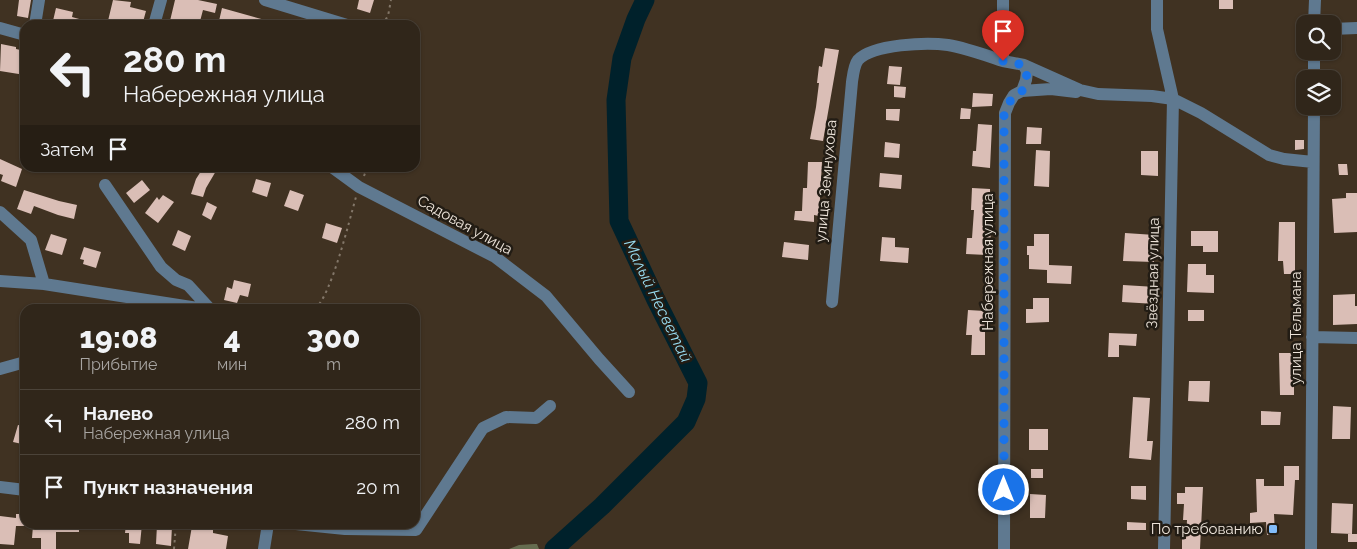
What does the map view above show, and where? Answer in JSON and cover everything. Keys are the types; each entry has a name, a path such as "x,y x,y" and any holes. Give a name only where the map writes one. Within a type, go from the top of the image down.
{"street":[{"path":"36,20 39,0"},
{"path":"155,20 161,0"},
{"path":"265,0 331,20"},
{"path":"1003,0 1003,61 1024,65 1080,90 1098,94"},
{"name":"Звёздная улица","path":"1157,0 1157,29 1173,99 1164,549"},
{"path":"1314,15 1315,0"},
{"path":"0,28 20,34"},
{"path":"1341,29 1357,28"},
{"name":"улица Земнухова","path":"832,302 852,82 859,59 879,49 925,44 947,45 1003,61"},
{"path":"1024,65 1027,72 1022,91 1051,89 1173,99 1201,113 1269,155 1284,159 1313,162"},
{"name":"Набережная улица","path":"1004,549 1004,113 1014,95 1022,91"},
{"name":"улица Тельмана","path":"1311,549 1314,115"},
{"name":"Садовая улица","path":"338,172 359,187 495,257 546,296 629,392"},
{"path":"105,185 161,267 176,280 188,285 205,304"},
{"path":"0,212 31,240 44,284"},
{"path":"0,281 44,284 172,304"},
{"path":"1312,337 1357,338"},
{"path":"0,369 20,363"},
{"path":"420,524 483,428 506,417 536,418 550,406"},
{"path":"0,487 20,489"},
{"path":"264,549 267,529"},
{"path":"345,529 417,529"}],"path":[{"path":"385,20 391,0"},
{"path":"318,304 330,285 359,187"},
{"path":"174,549 176,529"}],"green space":[{"path":"537,544 539,549 509,549 519,545"}],"building":[{"path":"19,0 31,0 28,18 17,16"},
{"path":"113,0 131,2 130,7 146,11 144,20 108,20"},
{"path":"175,0 198,0 217,4 215,13 203,10 200,20 170,20"},
{"path":"359,0 374,0 370,13 357,9"},
{"path":"1219,0 1233,0 1233,9 1219,9"},
{"path":"56,8 73,12 72,17 83,20 53,20"},
{"path":"222,8 265,20 219,20"},
{"path":"1,44 16,47 16,49 20,50 20,74 0,71"},
{"path":"825,48 839,50 823,141 810,139 819,83 817,83 819,66 822,67"},
{"path":"889,66 902,67 900,85 887,84"},
{"path":"894,86 906,87 905,98 894,97"},
{"path":"973,93 993,94 992,106 972,107"},
{"path":"961,108 971,109 970,119 960,119"},
{"path":"886,109 900,109 899,121 886,120"},
{"path":"978,124 992,125 990,168 972,166 973,151 976,151"},
{"path":"1027,127 1042,128 1041,144 1026,144"},
{"path":"1295,140 1304,140 1304,149 1295,150"},
{"path":"885,142 900,144 899,158 884,157"},
{"path":"1036,150 1050,151 1049,187 1034,186"},
{"path":"1141,151 1158,151 1158,176 1141,175"},
{"path":"0,159 20,168 21,172 16,187 1,181 3,175 0,174"},
{"path":"808,162 822,162 819,216 814,215 814,222 794,220 795,211 802,211 803,188 807,188"},
{"path":"1338,164 1347,164 1348,175 1339,175"},
{"path":"200,172 215,172 203,197 191,194"},
{"path":"880,173 902,175 901,189 879,187"},
{"path":"256,179 271,183 267,197 252,192"},
{"path":"142,180 150,190 134,203 126,193"},
{"path":"972,188 990,189 990,216 992,216 990,246 988,246 987,255 966,254 967,238 972,238 974,210 971,210"},
{"path":"24,190 77,205 74,219 34,206 31,214 17,209"},
{"path":"290,190 304,195 298,211 284,206"},
{"path":"1346,193 1357,193 1357,232 1334,233 1332,199 1346,198"},
{"path":"163,195 174,202 158,223 145,213 157,197 159,200"},
{"path":"207,202 217,207 211,220 202,215"},
{"path":"1279,222 1295,222 1295,274 1284,274 1283,261 1278,261"},
{"path":"326,223 342,228 337,243 322,238"},
{"path":"178,230 191,236 185,251 172,245"},
{"path":"1191,231 1218,231 1218,252 1203,252 1203,246 1191,246"},
{"path":"1125,233 1155,235 1154,262 1123,261"},
{"path":"51,234 67,239 62,255 45,250"},
{"path":"1034,234 1049,234 1049,265 1072,266 1071,284 1047,283 1047,270 1029,269 1027,246 1034,246"},
{"path":"882,237 895,238 895,247 909,248 908,263 880,261"},
{"path":"784,242 809,245 808,260 782,257"},
{"path":"84,247 101,252 96,268 83,264 84,260 80,259"},
{"path":"1188,264 1206,264 1206,275 1214,275 1214,293 1187,292"},
{"path":"234,280 251,284 248,297 240,295 237,303 224,300 227,287 232,289"},
{"path":"1123,285 1156,287 1156,304 1122,302"},
{"path":"1355,294 1357,324 1333,325 1333,295"},
{"path":"1033,298 1049,298 1049,322 1026,323 1026,309 1033,309"},
{"path":"968,310 985,311 985,355 971,355 972,335 966,335"},
{"path":"1188,310 1204,310 1204,321 1188,321"},
{"path":"1109,333 1137,334 1136,346 1119,345 1119,357 1108,357"},
{"path":"1279,353 1294,353 1294,395 1280,395"},
{"path":"1189,381 1210,381 1209,402 1188,401"},
{"path":"1133,397 1150,398 1147,441 1153,441 1151,460 1129,458"},
{"path":"1333,406 1351,407 1350,439 1332,439"},
{"path":"1261,411 1281,412 1280,425 1261,425"},
{"path":"18,425 20,425 20,444 13,442"},
{"path":"1029,429 1048,429 1048,450 1029,450"},
{"path":"1284,466 1299,466 1299,480 1295,480 1293,515 1274,514 1275,534 1267,535 1266,522 1250,523 1250,513 1257,512 1256,479 1264,479 1264,486 1284,486"},
{"path":"1031,469 1043,469 1043,478 1031,478"},
{"path":"1131,486 1146,486 1146,500 1131,499"},
{"path":"1185,487 1203,487 1200,549 1182,549 1182,539 1186,539 1187,520 1183,520 1184,504 1177,504 1177,493 1185,493"},
{"path":"1030,494 1046,495 1045,518 1030,518"},
{"path":"1332,503 1353,504 1352,534 1331,533"},
{"path":"16,514 20,514 20,526 16,526 14,545 0,544 0,516 16,518"},
{"path":"1127,522 1146,523 1146,530 1127,530"},
{"path":"33,529 79,529 79,532 56,532 56,549 41,549 41,538 32,538"},
{"path":"125,529 142,529 140,544 129,543 129,533 125,533"},
{"path":"157,529 172,529 171,546 156,544"},
{"path":"191,529 213,530 213,533 228,536 226,549 188,549"},
{"path":"1348,534 1357,534 1357,542 1348,542"}],"waterway":[{"name":"Малый Несветай","path":"554,549 602,506 686,422 696,399 698,383 619,221 616,100 622,58 645,0"}],"place":[{"name":"По требованию","path":"1273,529"}],"route":[{"path":"1003,61 1024,65 1027,72 1022,91 1014,95 1004,113 1004,490"}]}
